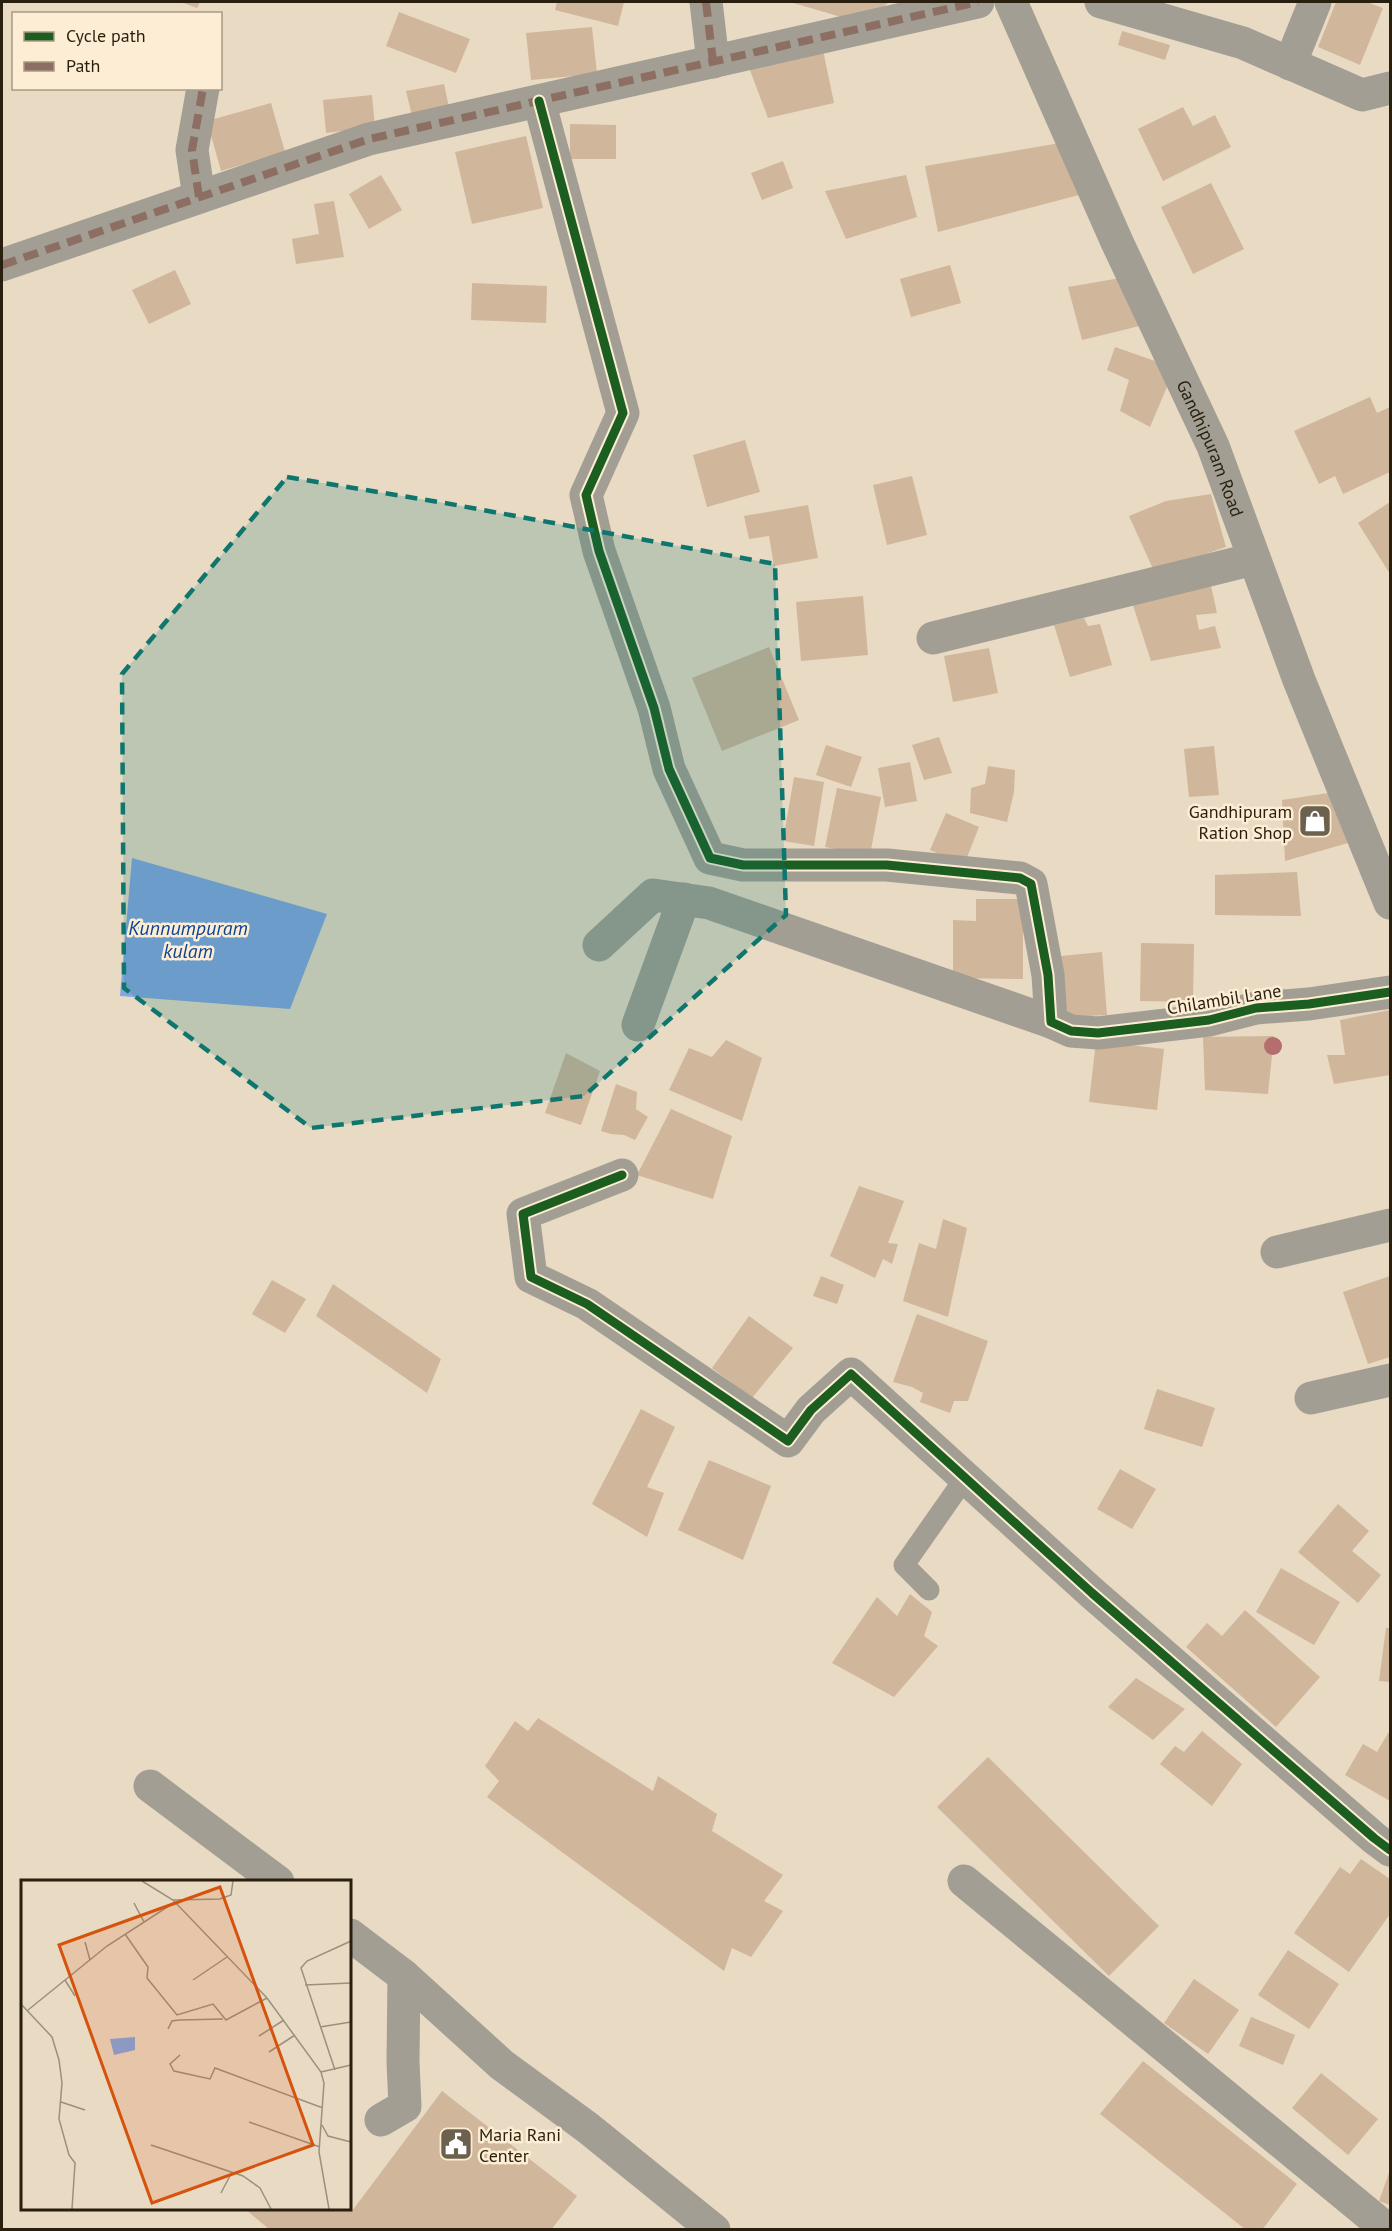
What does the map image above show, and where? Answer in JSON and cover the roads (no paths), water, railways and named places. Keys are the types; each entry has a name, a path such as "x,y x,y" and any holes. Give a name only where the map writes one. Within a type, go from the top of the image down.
{"street":[{"path":"706,2 713,62"},
{"path":"2,265 369,139 978,2"},
{"name":"Gandhipuram Road","path":"1011,2 1117,242 1213,446 1299,680 1390,903"},
{"path":"1101,2 1243,43 1362,95 1390,88"},
{"path":"1290,64 1315,2"},
{"path":"199,197 192,150 203,90"},
{"path":"539,101 622,413 586,495 599,551 654,708 669,769 710,858 743,865 887,865 1020,878 1031,884 1048,975 1051,1022"},
{"path":"933,638 1254,559"},
{"path":"717,906 729,862"},
{"name":"Chilambil Lane","path":"599,945 653,894 684,899 717,906 1051,1022 1071,1031 1098,1034 1209,1020 1256,1008 1309,1004 1390,992"},
{"path":"638,1025 684,899"},
{"path":"622,1175 523,1214 531,1277 587,1304 788,1441 811,1410 851,1374 1092,1593 1390,1850"},
{"path":"1277,1252 1390,1225"},
{"path":"1311,1398 1390,1380"},
{"path":"150,1786 277,1880"},
{"path":"964,1881 1388,2229"},
{"path":"351,1936 405,1976 502,2065 588,2128 697,2225"},
{"path":"381,2120 405,2106 403,2062 405,1976"}],"lane":[{"path":"929,1590 904,1565 965,1478"}],"water":[{"name":"Kunnumpuram kulam","path":"132,858 327,914 290,1009 120,996"}],"place":[{"name":"Gandhipuram Ration Shop","path":"1315,821"},
{"name":"Maria Rani Center","path":"456,2144"}]}
